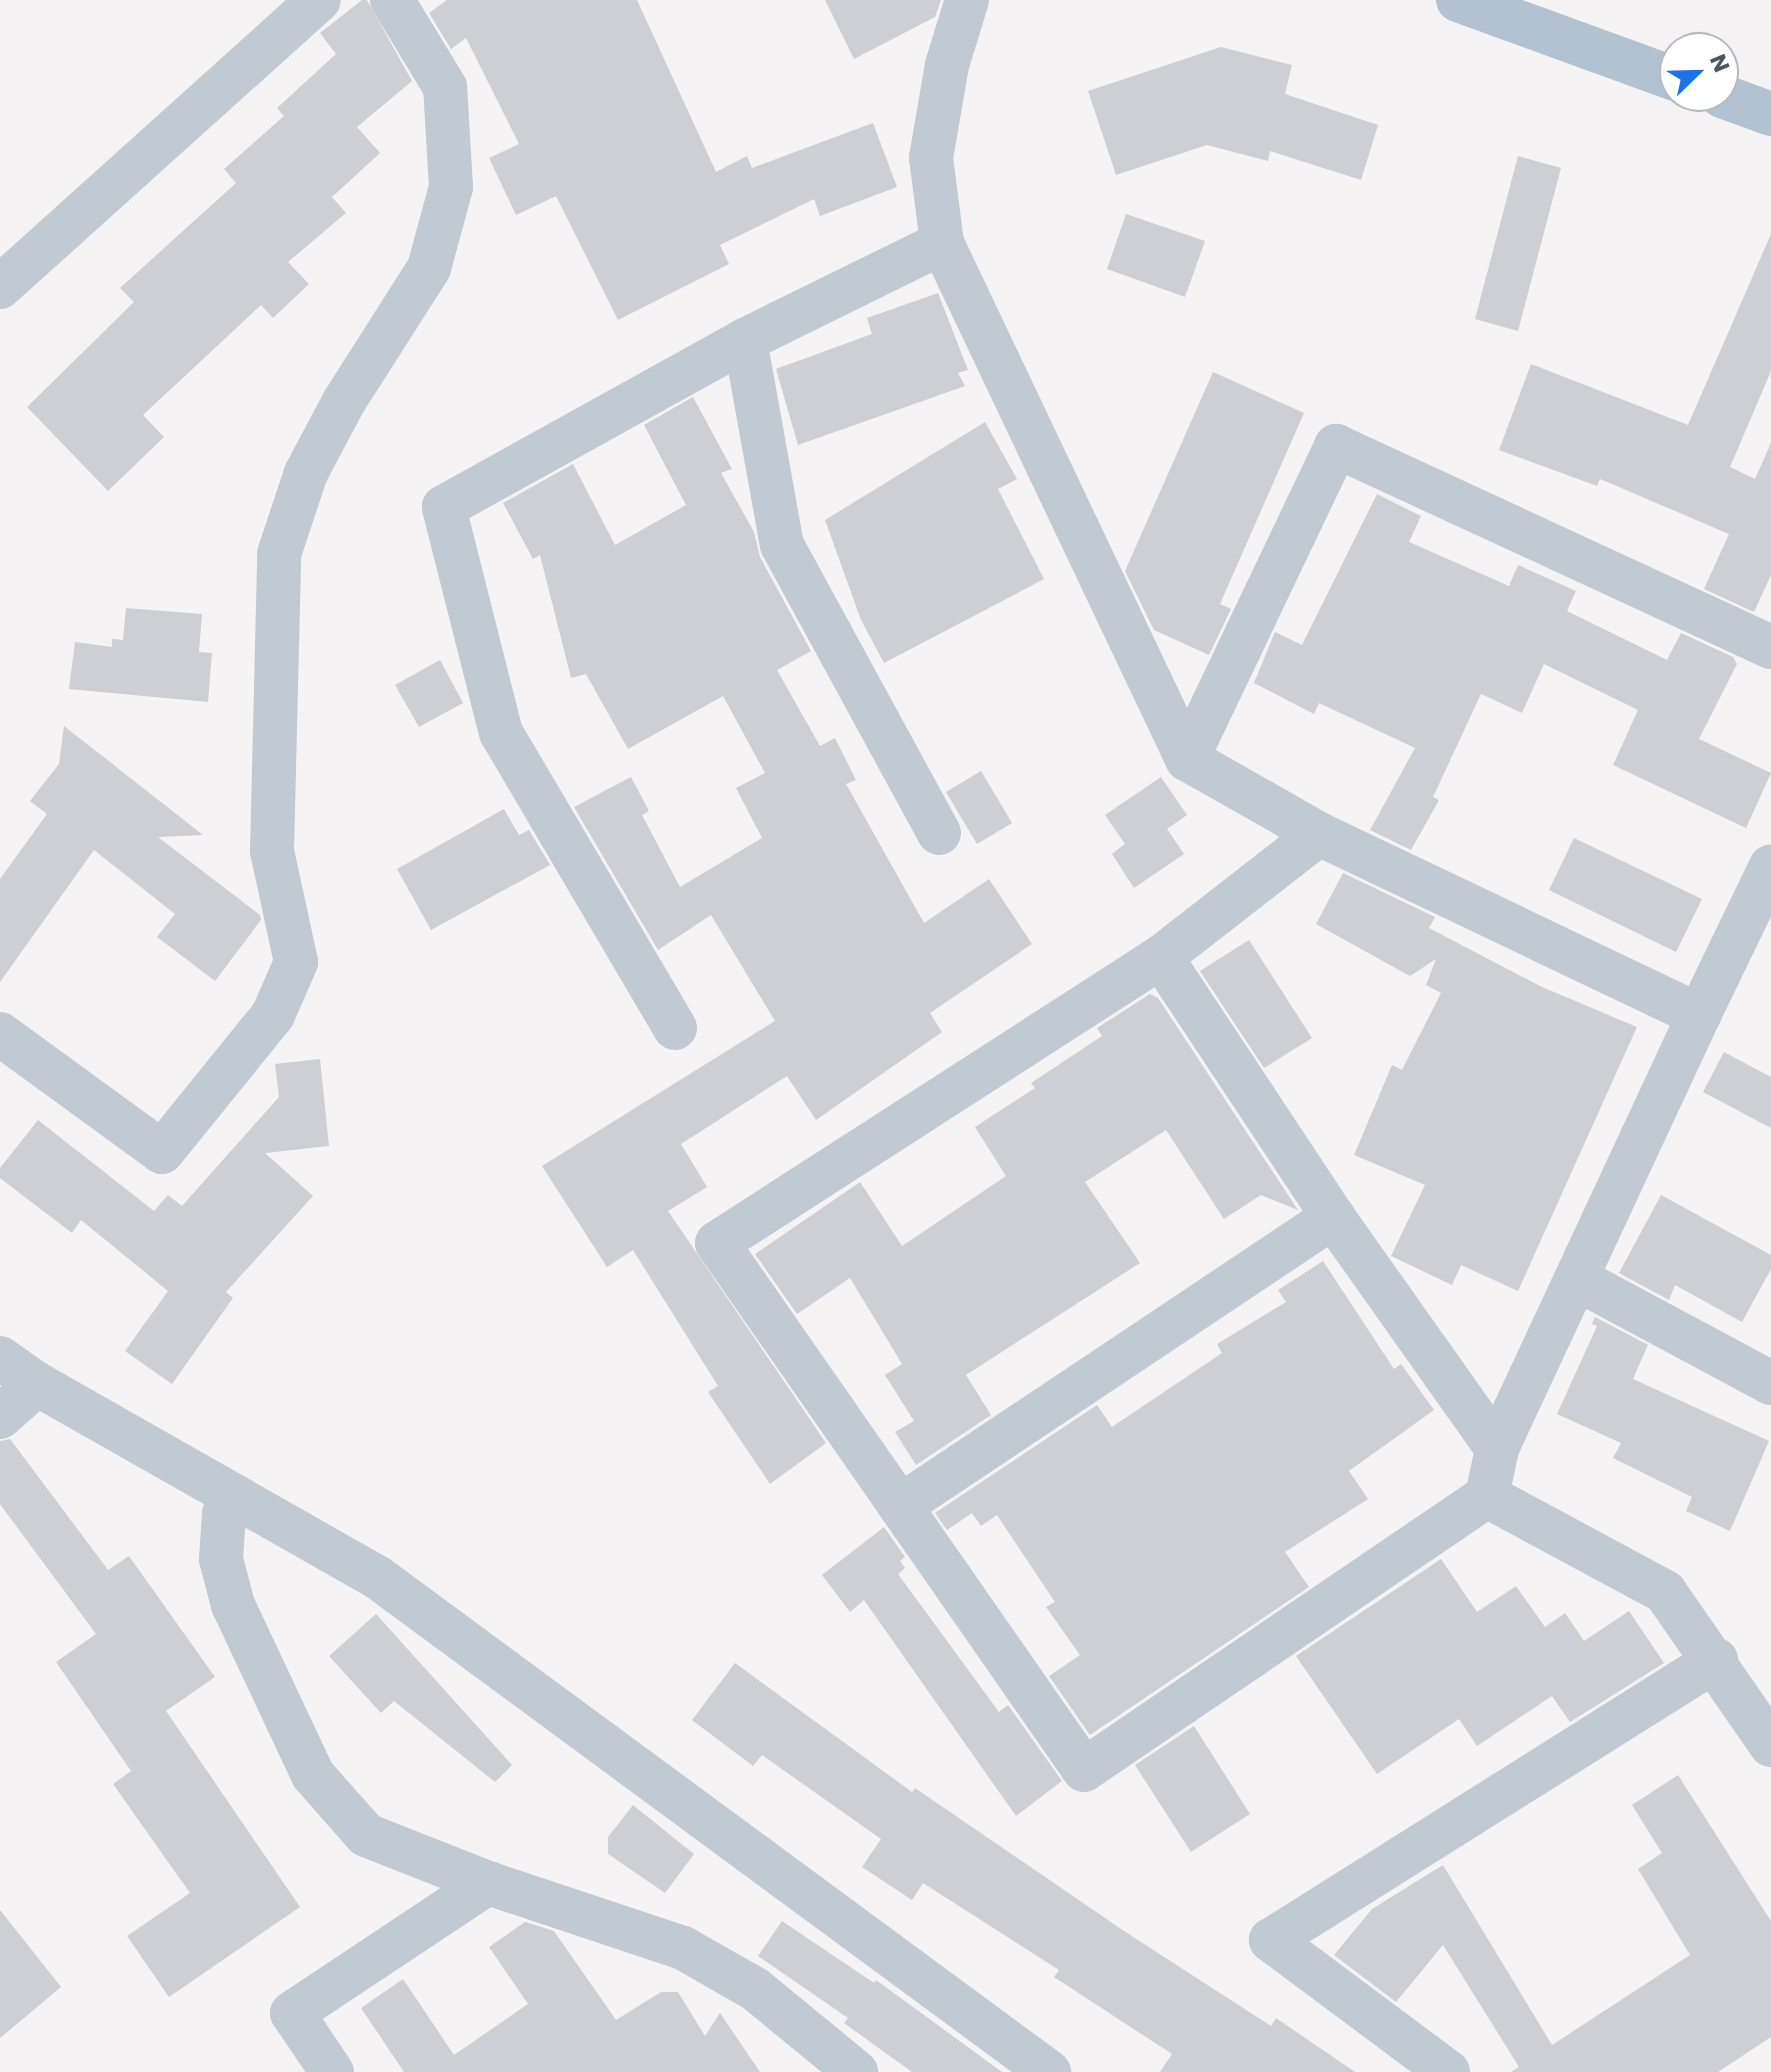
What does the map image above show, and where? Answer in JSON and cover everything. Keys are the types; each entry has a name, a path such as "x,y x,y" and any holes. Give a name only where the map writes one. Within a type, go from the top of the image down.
{"main road":[{"path":"1458,0 1659,73"},
{"path":"1739,102 1771,114"}],"street":[{"path":"0,287 319,0"},
{"path":"0,1034 162,1152 273,1015 296,962 272,851 279,554 306,473 328,431 429,268 451,187 445,87 392,0"},
{"path":"967,0 947,65 931,158 942,243 1187,759 1319,834 1699,1015"},
{"path":"675,1028 501,733 444,507 745,340 942,243"},
{"path":"745,340 782,545 939,833"},
{"path":"1187,759 1336,446 1771,647"},
{"path":"1319,834 1161,957 717,1243 1084,1770 1487,1496 1497,1449 1579,1280 1699,1015 1767,886"},
{"path":"1161,957 1333,1217 1497,1449"},
{"path":"900,1506 1333,1217"},
{"path":"1579,1280 1771,1383"},
{"path":"0,1358 37,1384 377,1577 1049,2072"},
{"path":"0,1417 37,1384"},
{"path":"232,1496 224,1514 221,1559 233,1605 313,1775 366,1835 488,1883 683,1948 755,1989 856,2072"},
{"path":"1487,1496 1665,1592 1716,1660 1771,1745"},
{"path":"1448,2072 1271,1940 1716,1660"},
{"path":"332,2072 292,2013 488,1883"}],"building":[{"path":"362,0 367,0 412,81 357,127 380,153 332,197 346,213 288,262 309,284 273,318 261,305 143,415 164,437 108,491 27,407 134,302 120,288 236,183 224,169 284,116 277,108 336,54 320,33"},
{"path":"447,0 637,0 716,172 747,156 752,168 873,123 897,187 820,216 814,199 720,245 729,264 618,320 556,196 516,215 489,158 519,144 466,38 451,49 429,13"},
{"path":"825,0 941,0 935,17 854,59"},
{"path":"1221,47 1292,65 1285,94 1378,125 1361,180 1270,151 1268,161 1207,145 1116,175 1088,91"},
{"path":"1518,156 1561,168 1518,331 1475,319"},
{"path":"1126,214 1205,241 1185,297 1107,269"},
{"path":"1771,234 1771,371 1730,467 1755,479 1771,443 1771,575 1754,612 1704,589 1729,534 1600,479 1597,486 1499,450 1531,364 1688,425"},
{"path":"938,293 968,370 958,373 965,386 798,445 776,369 872,334 867,318"},
{"path":"1213,372 1304,413 1220,604 1231,609 1209,655 1154,630 1125,571"},
{"path":"693,397 732,469 721,473 754,532 760,557 811,651 777,670 820,746 835,738 856,780 846,784 924,923 989,879 1032,944 930,1013 942,1032 816,1120 787,1076 681,1144 707,1187 668,1211 826,1443 770,1484 708,1392 718,1386 633,1250 607,1267 542,1166 775,1021 711,915 658,950 574,807 631,777 649,811 642,815 680,887 762,838 736,788 765,773 723,696 628,749 586,674 571,678 540,555 533,559 503,503 573,464 615,545 686,505 644,425"},
{"path":"985,422 1017,479 998,489 1044,579 884,663 861,620 825,520"},
{"path":"1377,494 1421,516 1409,542 1509,586 1518,565 1576,591 1567,611 1667,660 1681,633 1733,657 1737,664 1699,739 1771,773 1746,828 1613,765 1638,710 1544,664 1522,713 1481,694 1433,797 1439,800 1411,850 1370,830 1415,748 1319,703 1314,714 1254,683 1275,632 1302,645"},
{"path":"126,608 202,614 199,652 212,653 208,702 69,689 75,642 112,647 112,639 123,640"},
{"path":"440,660 463,703 419,727 395,685"},
{"path":"64,726 203,835 158,837 260,915 261,920 215,981 157,937 175,914 94,850 0,982 0,879 47,814 30,801 59,764"},
{"path":"981,771 1012,823 977,844 946,792"},
{"path":"1161,777 1187,815 1167,829 1184,854 1134,888 1112,854 1125,844 1105,815"},
{"path":"504,809 519,835 529,830 550,865 431,930 397,869"},
{"path":"1574,838 1702,899 1676,952 1549,890"},
{"path":"1343,873 1435,917 1429,928 1542,987 1637,1027 1518,1291 1461,1265 1452,1285 1391,1256 1425,1185 1354,1155 1392,1065 1402,1070 1441,993 1426,985 1436,959 1410,976 1316,924"},
{"path":"1249,940 1312,1038 1264,1068 1200,971"},
{"path":"1150,994 1158,998 1298,1210 1261,1195 1224,1219 1166,1130 1085,1182 1140,1263 966,1375 991,1415 916,1465 895,1432 914,1421 885,1375 902,1364 850,1278 797,1314 755,1254 860,1182 902,1246 1006,1176 975,1127 1035,1088 1031,1083 1102,1036 1097,1028"},
{"path":"1724,1052 1771,1077 1771,1128 1703,1092"},
{"path":"320,1059 329,1146 265,1153 313,1196 226,1292 233,1298 172,1384 125,1351 168,1291 81,1220 72,1233 0,1178 0,1168 38,1120 154,1211 168,1195 182,1206 279,1097 275,1064"},
{"path":"1661,1195 1771,1255 1771,1269 1742,1322 1675,1285 1669,1300 1619,1273"},
{"path":"1323,1261 1394,1369 1401,1364 1434,1410 1349,1471 1368,1499 1285,1552 1309,1587 1090,1735 1049,1676 1080,1655 1046,1607 1055,1602 997,1515 981,1526 972,1513 947,1530 935,1513 1097,1405 1112,1427 1222,1353 1217,1344 1286,1302 1278,1290"},
{"path":"1595,1317 1648,1345 1633,1379 1769,1441 1730,1531 1686,1511 1692,1497 1613,1458 1621,1443 1557,1414 1597,1326 1592,1324"},
{"path":"10,1439 108,1570 129,1556 215,1677 166,1711 300,1907 169,1997 127,1936 190,1893 113,1784 131,1771 56,1662 96,1634 0,1504 0,1441"},
{"path":"884,1527 905,1557 900,1561 905,1568 898,1574 999,1712 1008,1705 1062,1781 1016,1816 864,1600 850,1612 822,1575"},
{"path":"1441,1559 1477,1612 1516,1586 1545,1627 1565,1613 1584,1641 1629,1611 1664,1663 1570,1722 1552,1696 1477,1746 1459,1719 1377,1774 1296,1656"},
{"path":"376,1614 512,1765 495,1782 394,1701 381,1713 329,1656"},
{"path":"735,1663 912,1792 915,1788 1124,1931 1271,2026 1276,2018 1355,2072 1160,2072 1172,2054 1054,1977 1059,1970 923,1883 912,1900 862,1867 881,1839 762,1755 753,1766 692,1720"},
{"path":"1194,1726 1250,1814 1191,1852 1135,1765"},
{"path":"1678,1775 1771,1921 1771,2037 1718,2072 1511,2072 1519,2067 1443,1945 1396,2002 1334,1955 1372,1909 1443,1865 1552,2045 1690,1955 1638,1869 1662,1853 1632,1805"},
{"path":"633,1805 694,1854 665,1893 608,1854 608,1837"},
{"path":"0,1910 61,1987 0,2038"},
{"path":"782,1921 874,1983 876,1980 1002,2072 912,2072 844,2023 848,2018 758,1956"},
{"path":"525,1922 554,1931 616,2020 661,1992 678,1992 705,2036 720,2013 760,2072 404,2072 361,2008 403,1979 454,2055 528,2004 489,1947"}]}
